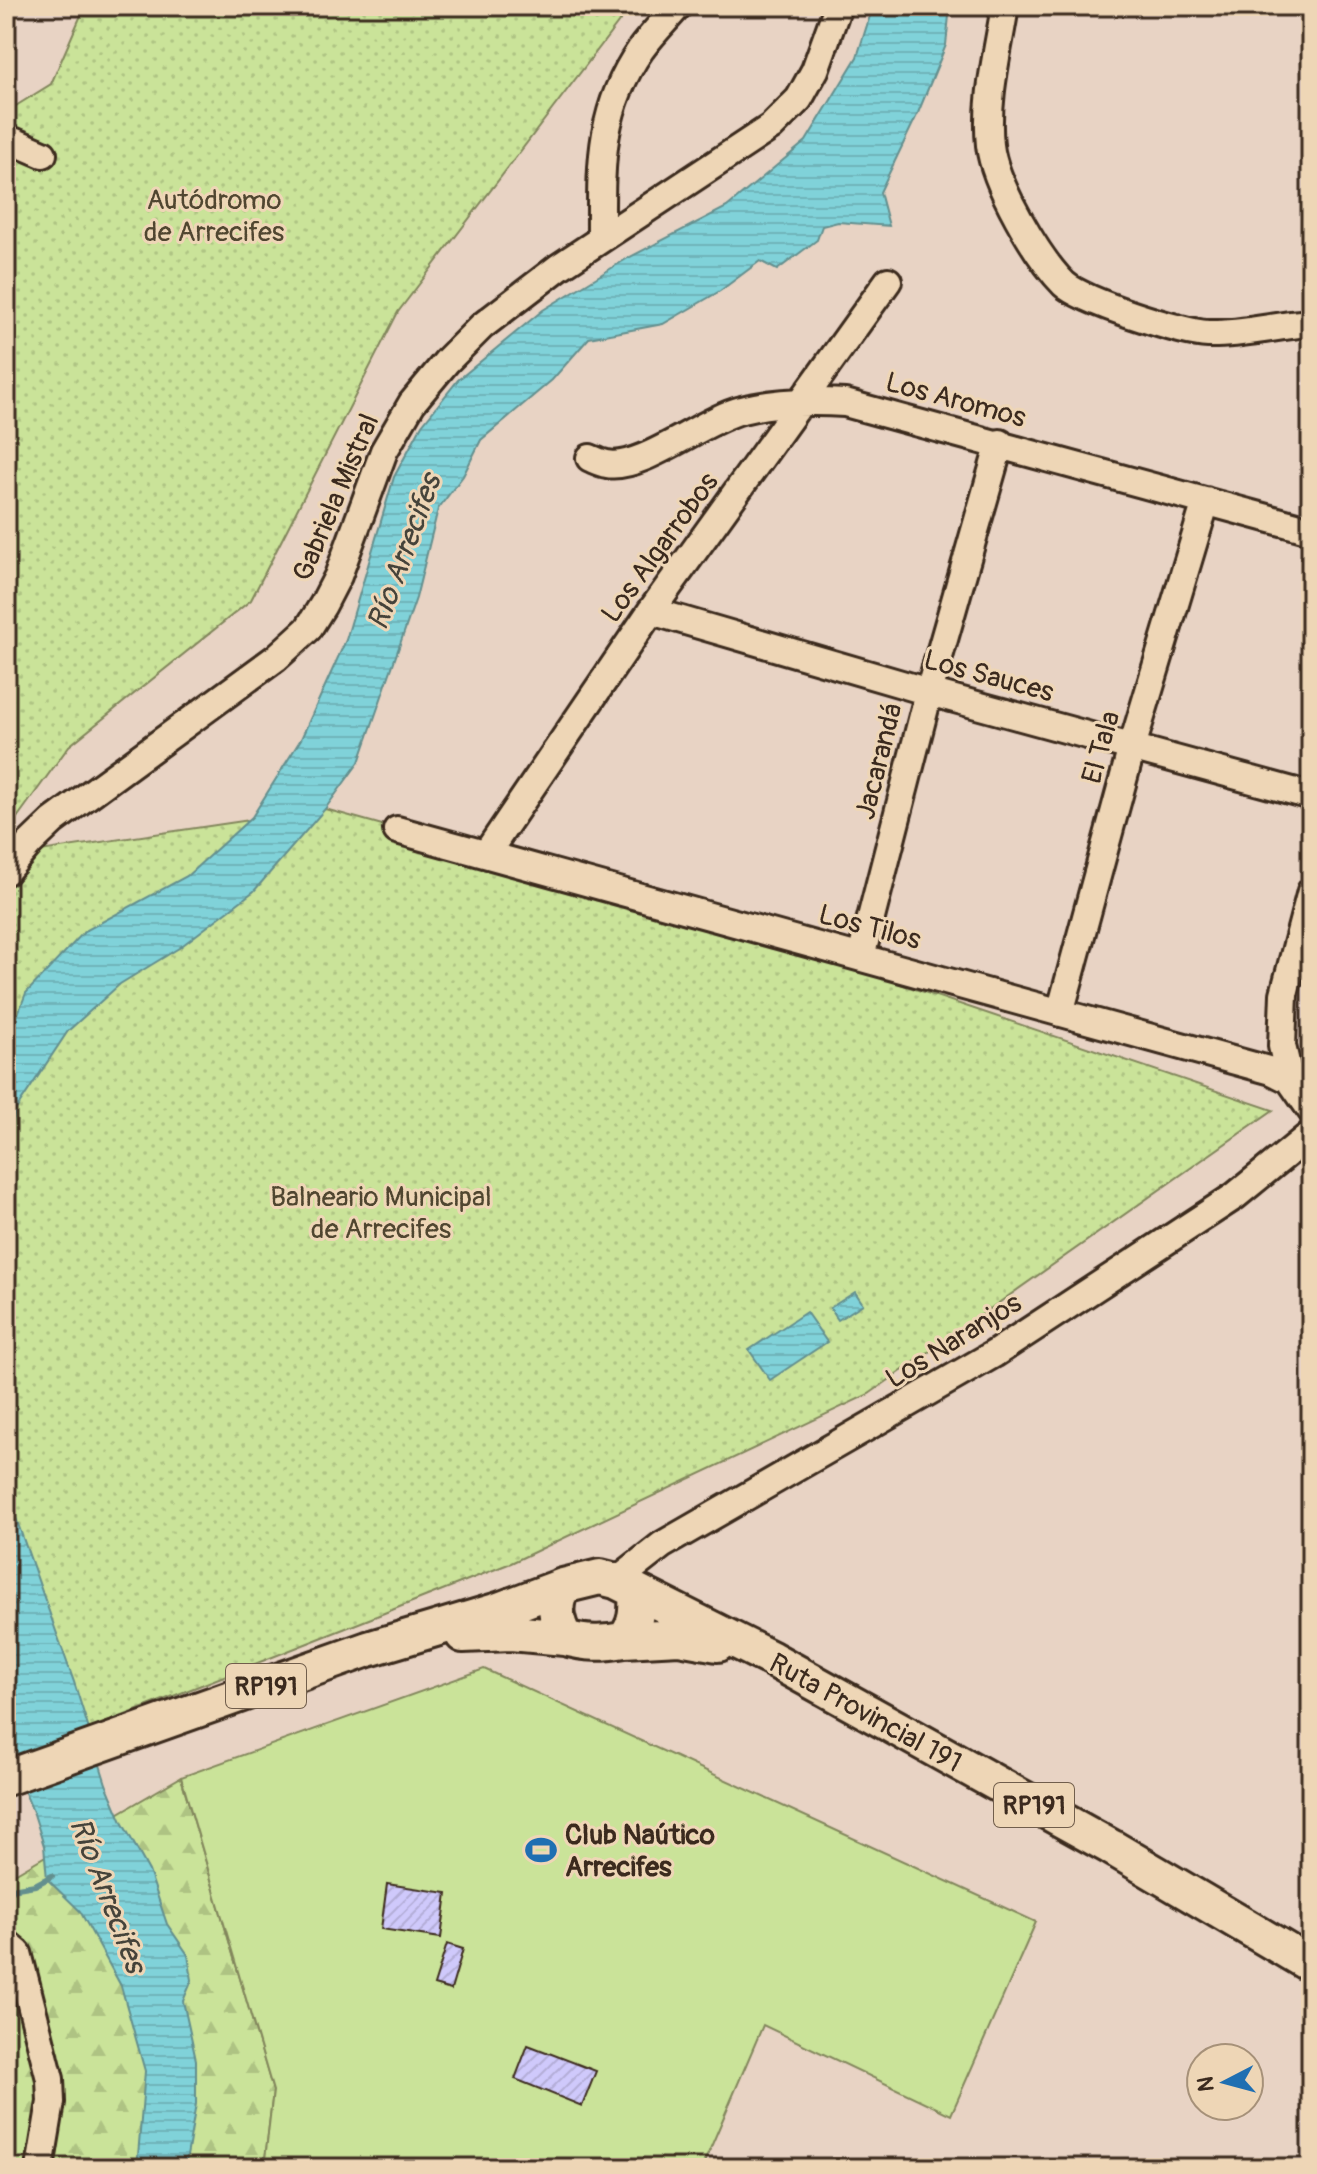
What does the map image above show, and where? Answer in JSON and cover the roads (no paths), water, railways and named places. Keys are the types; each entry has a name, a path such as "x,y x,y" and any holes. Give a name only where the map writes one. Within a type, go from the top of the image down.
{"main road":[{"name":"RP191","path":"6,1778 368,1649 494,1612 563,1586 600,1577 626,1586"},
{"path":"563,1586 555,1611 557,1624 565,1638"},
{"path":"624,1640 637,1617 626,1586"},
{"name":"Ruta Provincial 191","path":"626,1586 754,1650 1111,1847 1311,1965"},
{"name":"RP191","path":"368,1649 490,1633 565,1638 597,1644 624,1640"},
{"name":"Ruta Provincial 191","path":"624,1640 679,1637 754,1650"}],"street":[{"path":"601,239 601,154 613,100 641,49 678,6"},
{"name":"Gabriela Mistral","path":"6,871 53,821 276,658 308,629 338,576 379,463 412,403 447,361 482,326 559,267 771,127 799,99 815,70 838,6"},
{"path":"1005,6 988,108 990,148 999,183 1040,252 1065,285 1105,306 1205,334 1311,323"},
{"path":"6,138 43,154"},
{"name":"Los Algarrobos","path":"486,854 651,611 888,281"},
{"name":"Los Aromos","path":"590,458 609,465 638,460 714,419 742,410 804,400 845,403 1311,530"},
{"name":"Jacarandá","path":"861,957 929,692 1000,443"},
{"name":"El Tala","path":"1060,1013 1132,747 1206,501"},
{"name":"Los Sauces","path":"651,611 929,692 1311,796"},
{"name":"Los Tilos","path":"397,830 1272,1071 1290,1080"},
{"path":"1311,891 1284,994 1282,1046 1290,1080 1311,1110"},
{"name":"Los Naranjos","path":"626,1586 662,1545 994,1354 1235,1196 1311,1134"},
{"path":"6,1943 18,1953 50,2079 51,2102 40,2168"}],"water":[{"name":"Río Arrecifes","path":"873,6 950,6 946,45 880,192 889,226 838,222 822,226 817,240 777,270 760,261 720,291 663,324 589,338 552,380 481,440 463,476 438,509 416,598 359,762 325,809 254,891 179,948 120,984 68,1031 15,1111 6,1155 6,1034 14,1024 26,993 85,931 187,876 252,817 301,739 346,640 394,477 422,425 458,380 543,310 628,258 727,207 806,141 857,57"},
{"path":"855,1292 863,1304 838,1320 830,1308"},
{"path":"806,1312 827,1342 770,1380 749,1350"},
{"name":"Río Arrecifes","path":"6,1490 74,1682 106,1784 122,1822 149,1871 167,1924 188,1955 192,1980 183,2001 196,2060 196,2104 185,2168 137,2168 145,2071 121,1986 80,1911 47,1879 44,1846 34,1814 6,1748"}],"waterway":[{"path":"6,1890 35,1885 52,1876"}],"place":[{"name":"Club Naútico Arrecifes","path":"541,1850"}],"park label":[{"name":"Autódromo de Arrecifes","path":"214,215"},
{"name":"Balneario Municipal de Arrecifes","path":"381,1212"}]}
